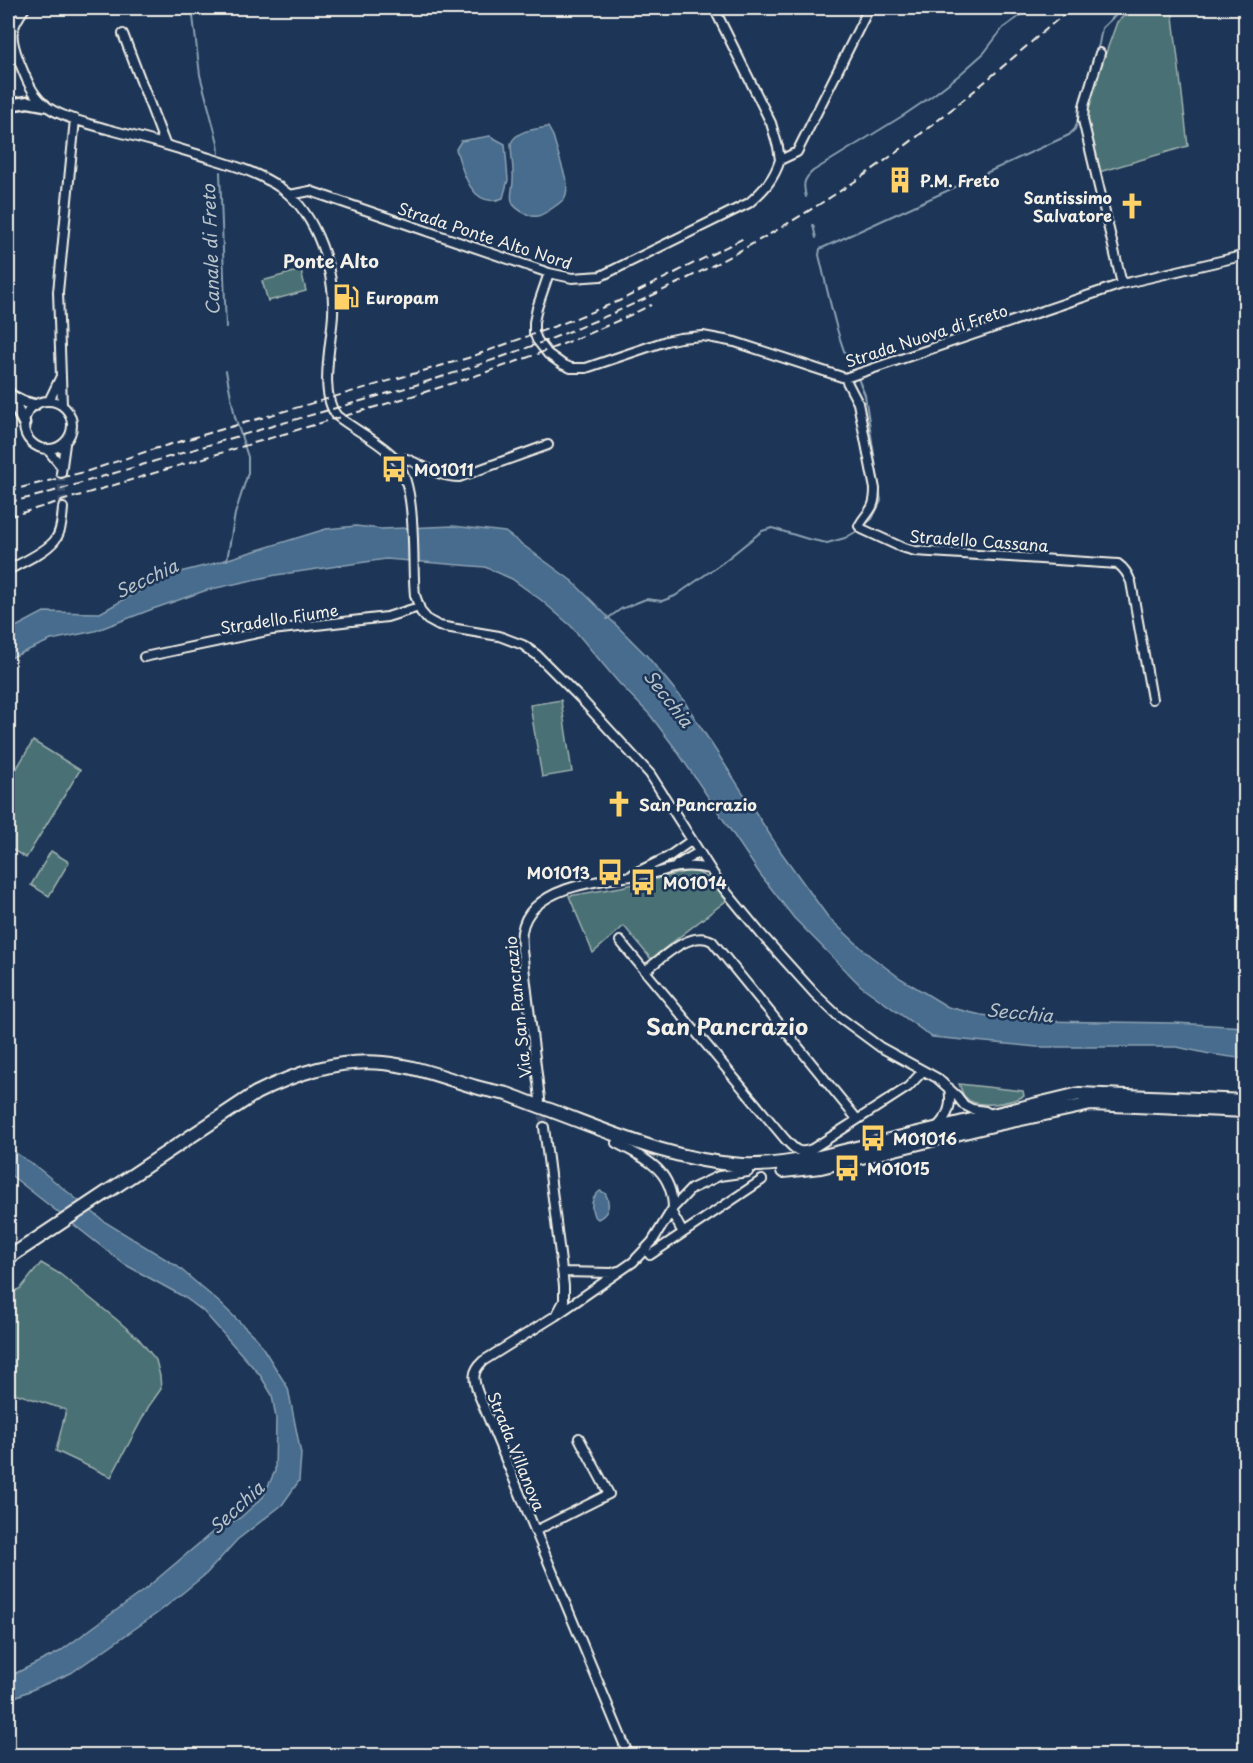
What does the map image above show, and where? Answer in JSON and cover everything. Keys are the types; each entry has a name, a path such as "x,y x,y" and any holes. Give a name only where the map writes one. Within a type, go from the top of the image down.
{"main road":[{"path":"8,1257 256,1093 313,1069 352,1063 382,1063 430,1072 508,1095 658,1149 715,1162 744,1165 789,1163 819,1157 1078,1094 1245,1101"},
{"path":"475,1087 504,1101 616,1143 683,1162 747,1172 789,1171 821,1167 993,1125 1091,1104 1245,1111"}],"street":[{"path":"25,8 12,30 12,38 32,90 45,105"},
{"path":"714,8 771,123 780,160"},
{"name":"Strada Ponte Alto Nord","path":"290,195 310,191 549,273 572,278 601,276 750,203 766,189 776,174 780,160 797,152 869,8"},
{"path":"123,34 165,144"},
{"path":"1100,53 1084,106 1083,120 1122,284"},
{"path":"8,105 28,102 45,105 75,119 231,164 276,184 290,195 302,208 315,229 330,277 333,313 327,373 329,401 332,409 345,422 385,449 398,462 406,478 411,506 414,586 418,607 428,620 439,626 499,636 523,645 537,655 650,774 710,869 761,934 815,994 838,1016 880,1047 937,1078 964,1105 985,1111 993,1116"},
{"path":"62,405 58,292 75,119"},
{"name":"Strada Nuova di Freto","path":"549,273 537,308 534,332 548,354 571,368 585,368 666,341 703,336 735,342 845,378 1122,284 1245,255"},
{"path":"49,401 61,375"},
{"name":"Stradello Cassana","path":"845,378 858,403 874,489 874,503 859,526 901,547 915,551 1118,564 1129,575 1131,582 1152,699"},
{"path":"9,394 24,423 28,438 33,444 48,450 65,444"},
{"path":"9,394 34,405 49,401 62,405 70,413 73,423 71,434 65,444 61,470 48,450"},
{"path":"24,423 34,405"},
{"path":"398,462 407,459 439,474 459,477 548,445"},
{"path":"8,570 55,541 62,521 63,508"},
{"name":"Stradello Fiume","path":"144,657 260,632 387,617 418,607"},
{"name":"Via San Pancrazio","path":"628,876 668,857 692,840"},
{"name":"Via San Pancrazio","path":"673,868 699,852"},
{"name":"Via San Pancrazio","path":"540,1099 522,950 524,923 533,909 552,895 577,886 673,868 691,866 710,869"},
{"path":"645,970 687,941 700,937 712,941 857,1119"},
{"path":"620,941 794,1149 802,1152 812,1149 908,1087 923,1071"},
{"path":"934,1130 949,1111 951,1102 949,1088"},
{"path":"544,1127 563,1272 564,1301 555,1316"},
{"path":"616,1143 648,1159 663,1174 671,1188 672,1209 683,1233"},
{"path":"555,1316 639,1256 652,1242 672,1209 683,1196 704,1182 719,1176 747,1172"},
{"path":"650,1255 762,1180"},
{"path":"563,1272 612,1273 622,1270"},
{"name":"Strada Villanova","path":"555,1316 483,1361 474,1373 478,1393 629,1755"},
{"name":"Strada Villanova","path":"535,1531 609,1494 579,1438"}],"green space":[{"path":"1133,8 1172,8 1188,146 1099,172 1086,108 1117,22"},
{"path":"301,270 306,291 268,301 262,281"},
{"path":"561,700 572,772 542,777 530,705"},
{"path":"33,741 80,770 26,858 8,847 8,783"},
{"path":"51,851 69,862 49,896 31,885"},
{"path":"689,871 706,877 727,900 651,959 624,926 593,953 569,896"},
{"path":"959,1084 1023,1091 1024,1096 1002,1103 977,1103 965,1097"},
{"path":"41,1263 60,1274 116,1319 139,1339 156,1360 161,1389 149,1406 111,1477 56,1451 66,1410 8,1391 8,1295 21,1288"}],"water":[{"path":"548,127 553,136 567,183 567,192 553,208 541,215 532,216 518,209 512,202 511,143 517,135"},
{"path":"490,136 505,144 508,180 503,198 492,200 483,199 470,186 456,149 461,141"},
{"name":"Secchia","path":"356,526 381,529 453,526 505,532 572,581 647,656 684,701 781,852 828,917 869,955 900,978 948,1007 981,1015 1034,1021 1175,1023 1245,1027 1245,1059 1177,1047 1037,1047 932,1037 861,986 794,918 760,874 650,715 618,682 571,626 512,579 485,567 386,559 276,575 207,590 95,631 51,640 8,659 8,631 44,612 100,613 168,575 326,529"},
{"path":"8,1143 16,1153 105,1222 177,1266 258,1340 288,1388 301,1454 299,1481 282,1505 237,1540 206,1574 159,1612 71,1673 8,1700 8,1677 59,1652 144,1590 214,1531 240,1518 263,1497 275,1471 276,1418 272,1395 260,1375 203,1311 184,1297 124,1264 8,1173"},
{"path":"600,1191 605,1193 608,1204 605,1214 598,1219 594,1216 592,1205 595,1196"}],"waterway":[{"name":"Canale di Freto","path":"192,8 200,75 219,153"},
{"path":"806,197 805,182 813,171 932,96 984,53 1003,28 1031,8"},
{"path":"852,370 833,314 819,255 820,249 1069,135 1077,123 1081,98 1102,28 1123,8"},
{"name":"Canale di Freto","path":"220,172 226,328"},
{"path":"813,225 816,238"},
{"name":"Canale di Freto","path":"226,371 235,417 248,457 248,473 235,514 227,560"},
{"path":"857,376 865,395 881,501 872,519 863,526"},
{"path":"607,619 621,609 646,599 662,601 675,596 762,531 772,528 827,543 845,538 859,530"}],"tunnel":[{"path":"61,473 63,508"},
{"path":"541,1104 544,1127"}],"railway":[{"path":"8,502 60,490 446,375 567,332 660,292 794,220 868,172 957,105 1071,8"},
{"path":"8,491 88,471 154,449 468,358 619,301 746,237"},
{"path":"8,517 487,372 570,341 651,305"}],"place":[{"name":"P.M. Freto","path":"900,180"},
{"name":"Santissimo Salvatore","path":"1132,206"},
{"name":"Europam","path":"346,297"},
{"name":"MO1011","path":"394,469"},
{"name":"San Pancrazio","path":"619,804"},
{"name":"MO1013","path":"610,872"},
{"name":"MO1014","path":"643,882"},
{"name":"MO1016","path":"873,1138"},
{"name":"MO1015","path":"847,1168"}],"district":[{"name":"Ponte Alto","path":"331,260"},
{"name":"San Pancrazio","path":"727,1025"}]}
